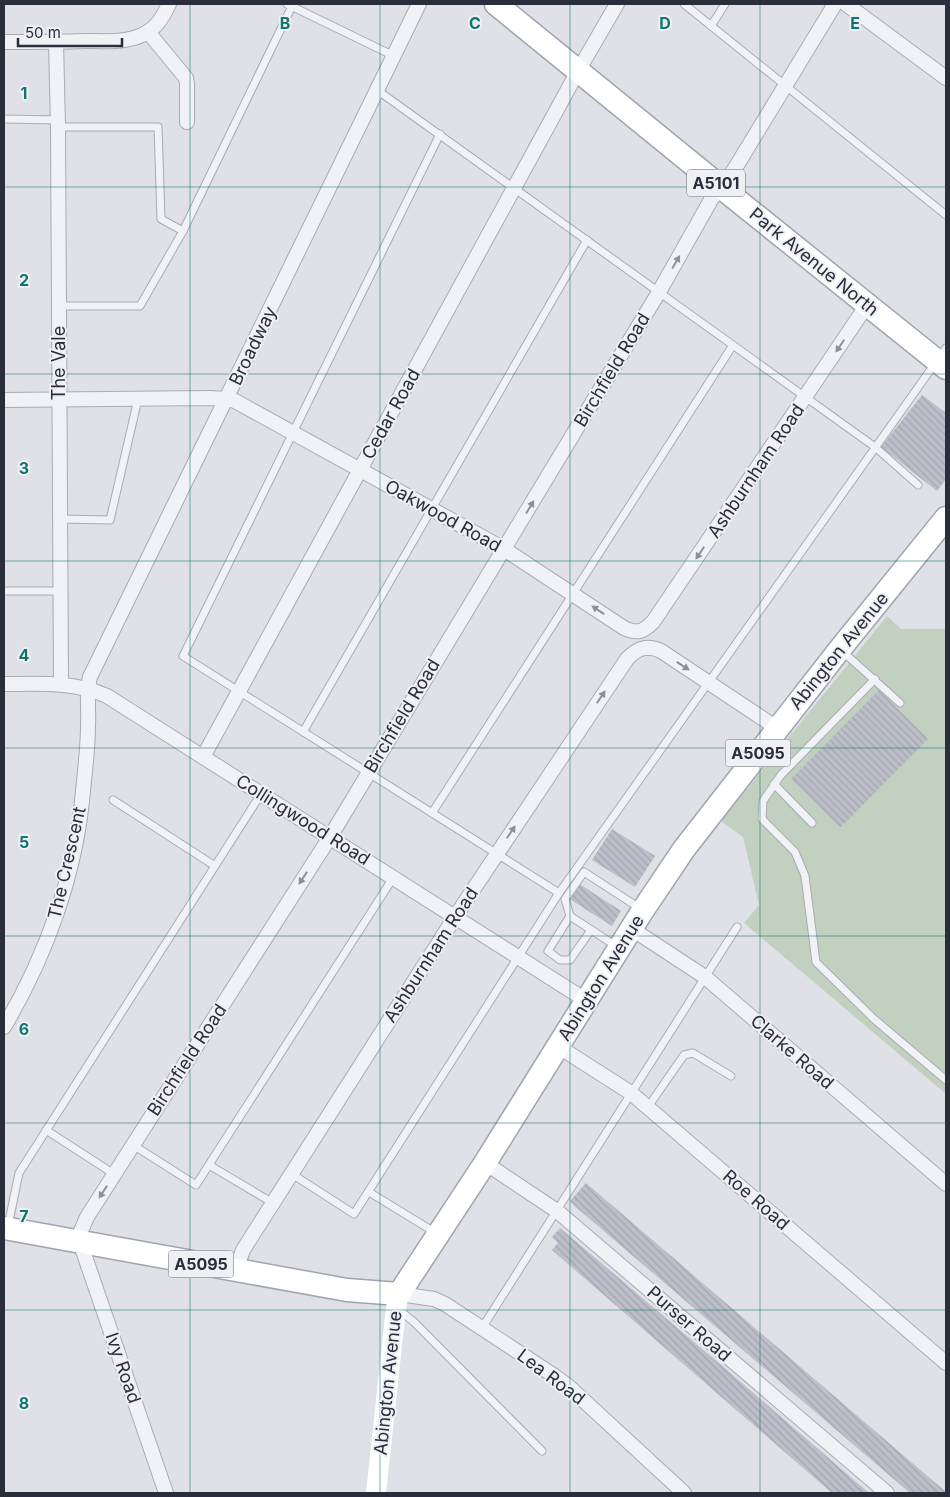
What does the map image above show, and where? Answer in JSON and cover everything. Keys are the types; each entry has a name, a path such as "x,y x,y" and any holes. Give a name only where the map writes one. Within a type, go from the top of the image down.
{"main road":[{"name":"Park Avenue North","path":"496,4 867,305 943,359"},
{"name":"Abington Avenue","path":"376,1493 398,1301 637,920 684,849 777,728 946,518"},
{"name":"A5095","path":"6,1229 347,1290 398,1301"}],"street":[{"path":"4,42 123,40 134,38 148,32 163,16 169,4"},
{"name":"Broadway","path":"87,688 94,668 419,4"},
{"name":"Cedar Road","path":"203,757 578,71 617,4"},
{"name":"Birchfield Road","path":"80,1242 81,1231 87,1217 330,837 659,292 712,198 722,188 835,4"},
{"path":"846,4 946,78"},
{"path":"148,32 186,78 187,122"},
{"name":"The Vale","path":"56,42 62,684"},
{"name":"Ashburnham Road","path":"640,632 653,622 867,305"},
{"name":"Oakwood Road","path":"4,400 227,399 235,401 504,549 624,628 640,632"},
{"name":"Ashburnham Road","path":"236,1270 243,1250 455,917 627,660 640,648 654,648 708,682"},
{"path":"708,682 777,728"},
{"name":"Collingwood Road","path":"4,684 62,684 87,688 107,696 587,1001"},
{"name":"The Crescent","path":"4,1027 38,962 53,924 75,845 88,744 87,688"},
{"name":"Clarke Road","path":"637,920 946,1184"},
{"name":"Roe Road","path":"558,1046 631,1093 946,1363"},
{"name":"Purser Road","path":"485,1163 557,1211 888,1493"},
{"name":"Ivy Road","path":"80,1242 166,1493"},
{"name":"Lea Road","path":"398,1301 434,1299 451,1308 553,1375 568,1386 684,1493"}],"lane":[{"path":"684,4 946,215"},
{"path":"711,26 725,4"},
{"path":"58,306 140,306 183,231 289,5 394,56"},
{"path":"377,90 875,447 918,485"},
{"path":"4,119 58,124 158,127 161,219 183,231"},
{"path":"440,134 183,656 559,893"},
{"path":"303,732 587,240"},
{"path":"432,813 733,345"},
{"path":"292,1174 354,1214 559,893 875,447 943,359"},
{"path":"60,519 110,520 138,399"},
{"path":"4,591 61,591"},
{"path":"840,649 900,703"},
{"path":"875,679 780,775 763,801 762,819 795,852 805,876 816,962 874,1019 946,1080"},
{"path":"774,784 812,823"},
{"path":"6,1229 19,1173 261,794"},
{"path":"113,800 215,866"},
{"path":"620,948 570,916 565,899 584,872 637,920"},
{"path":"133,1145 196,1185 393,878"},
{"path":"570,916 548,951 560,960 570,960 591,930"},
{"path":"482,1328 738,927"},
{"path":"648,1107 684,1055 688,1053 693,1052 731,1076"},
{"path":"46,1130 114,1174"},
{"path":"209,1165 272,1204"},
{"path":"369,1192 439,1234"},
{"path":"398,1301 414,1322 542,1451"}],"green space":[{"path":"887,616 901,629 946,629 946,1094 744,923 759,905 743,837 721,821"}],"building":[{"path":"922,395 946,413 946,479 937,491 881,447"},
{"path":"879,690 928,739 840,828 791,779"},
{"path":"612,829 655,856 635,887 592,860"},
{"path":"578,883 621,911 612,926 568,898"},
{"path":"586,1183 946,1493 910,1493 577,1208 570,1201"},
{"path":"560,1228 869,1493 832,1493 552,1250 558,1243 552,1237"}]}
